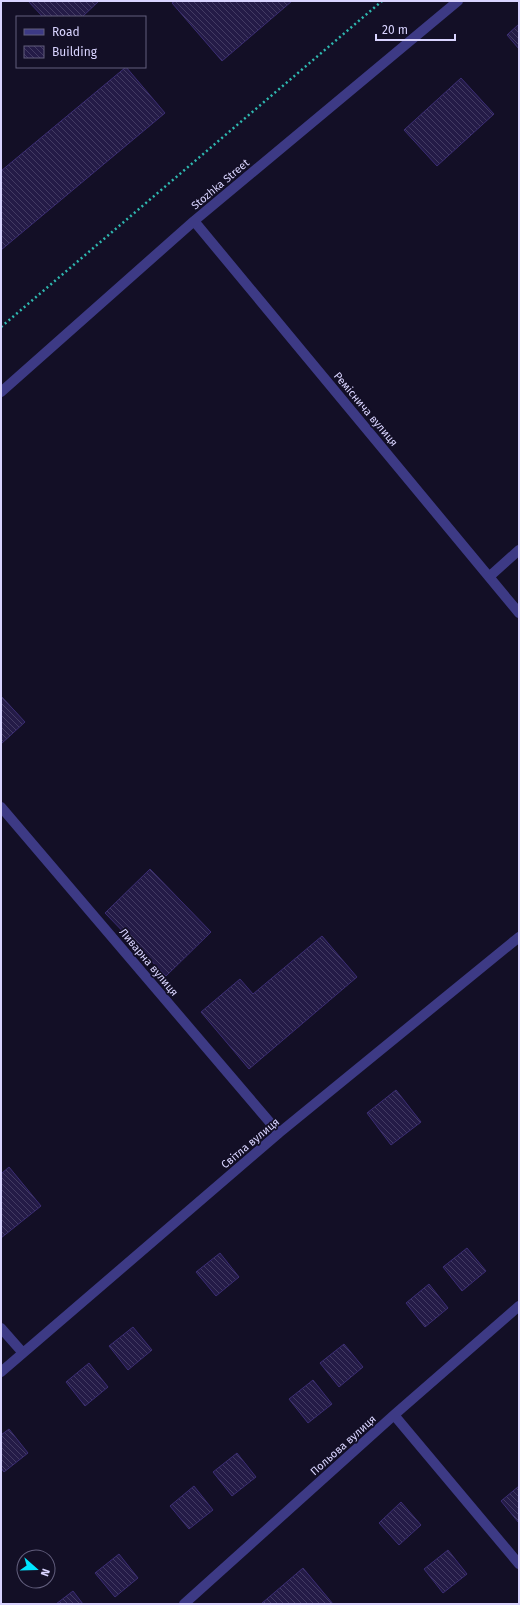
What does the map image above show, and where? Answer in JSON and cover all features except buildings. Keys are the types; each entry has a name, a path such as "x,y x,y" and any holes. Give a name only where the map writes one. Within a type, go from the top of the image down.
{"street":[{"name":"Stozhka Street","path":"1,392 194,222 458,1"},
{"name":"Реміснича вулиця","path":"194,222 519,612"},
{"path":"490,576 519,550"},
{"name":"Ливарна вулиця","path":"1,806 279,1133"},
{"name":"Світла вулиця","path":"1,1372 279,1133 519,937"},
{"name":"Польова вулиця","path":"184,1604 394,1415 519,1306"},
{"path":"1,1328 23,1353"},
{"path":"394,1415 519,1564"}],"path":[{"path":"1,327 382,1"}]}
